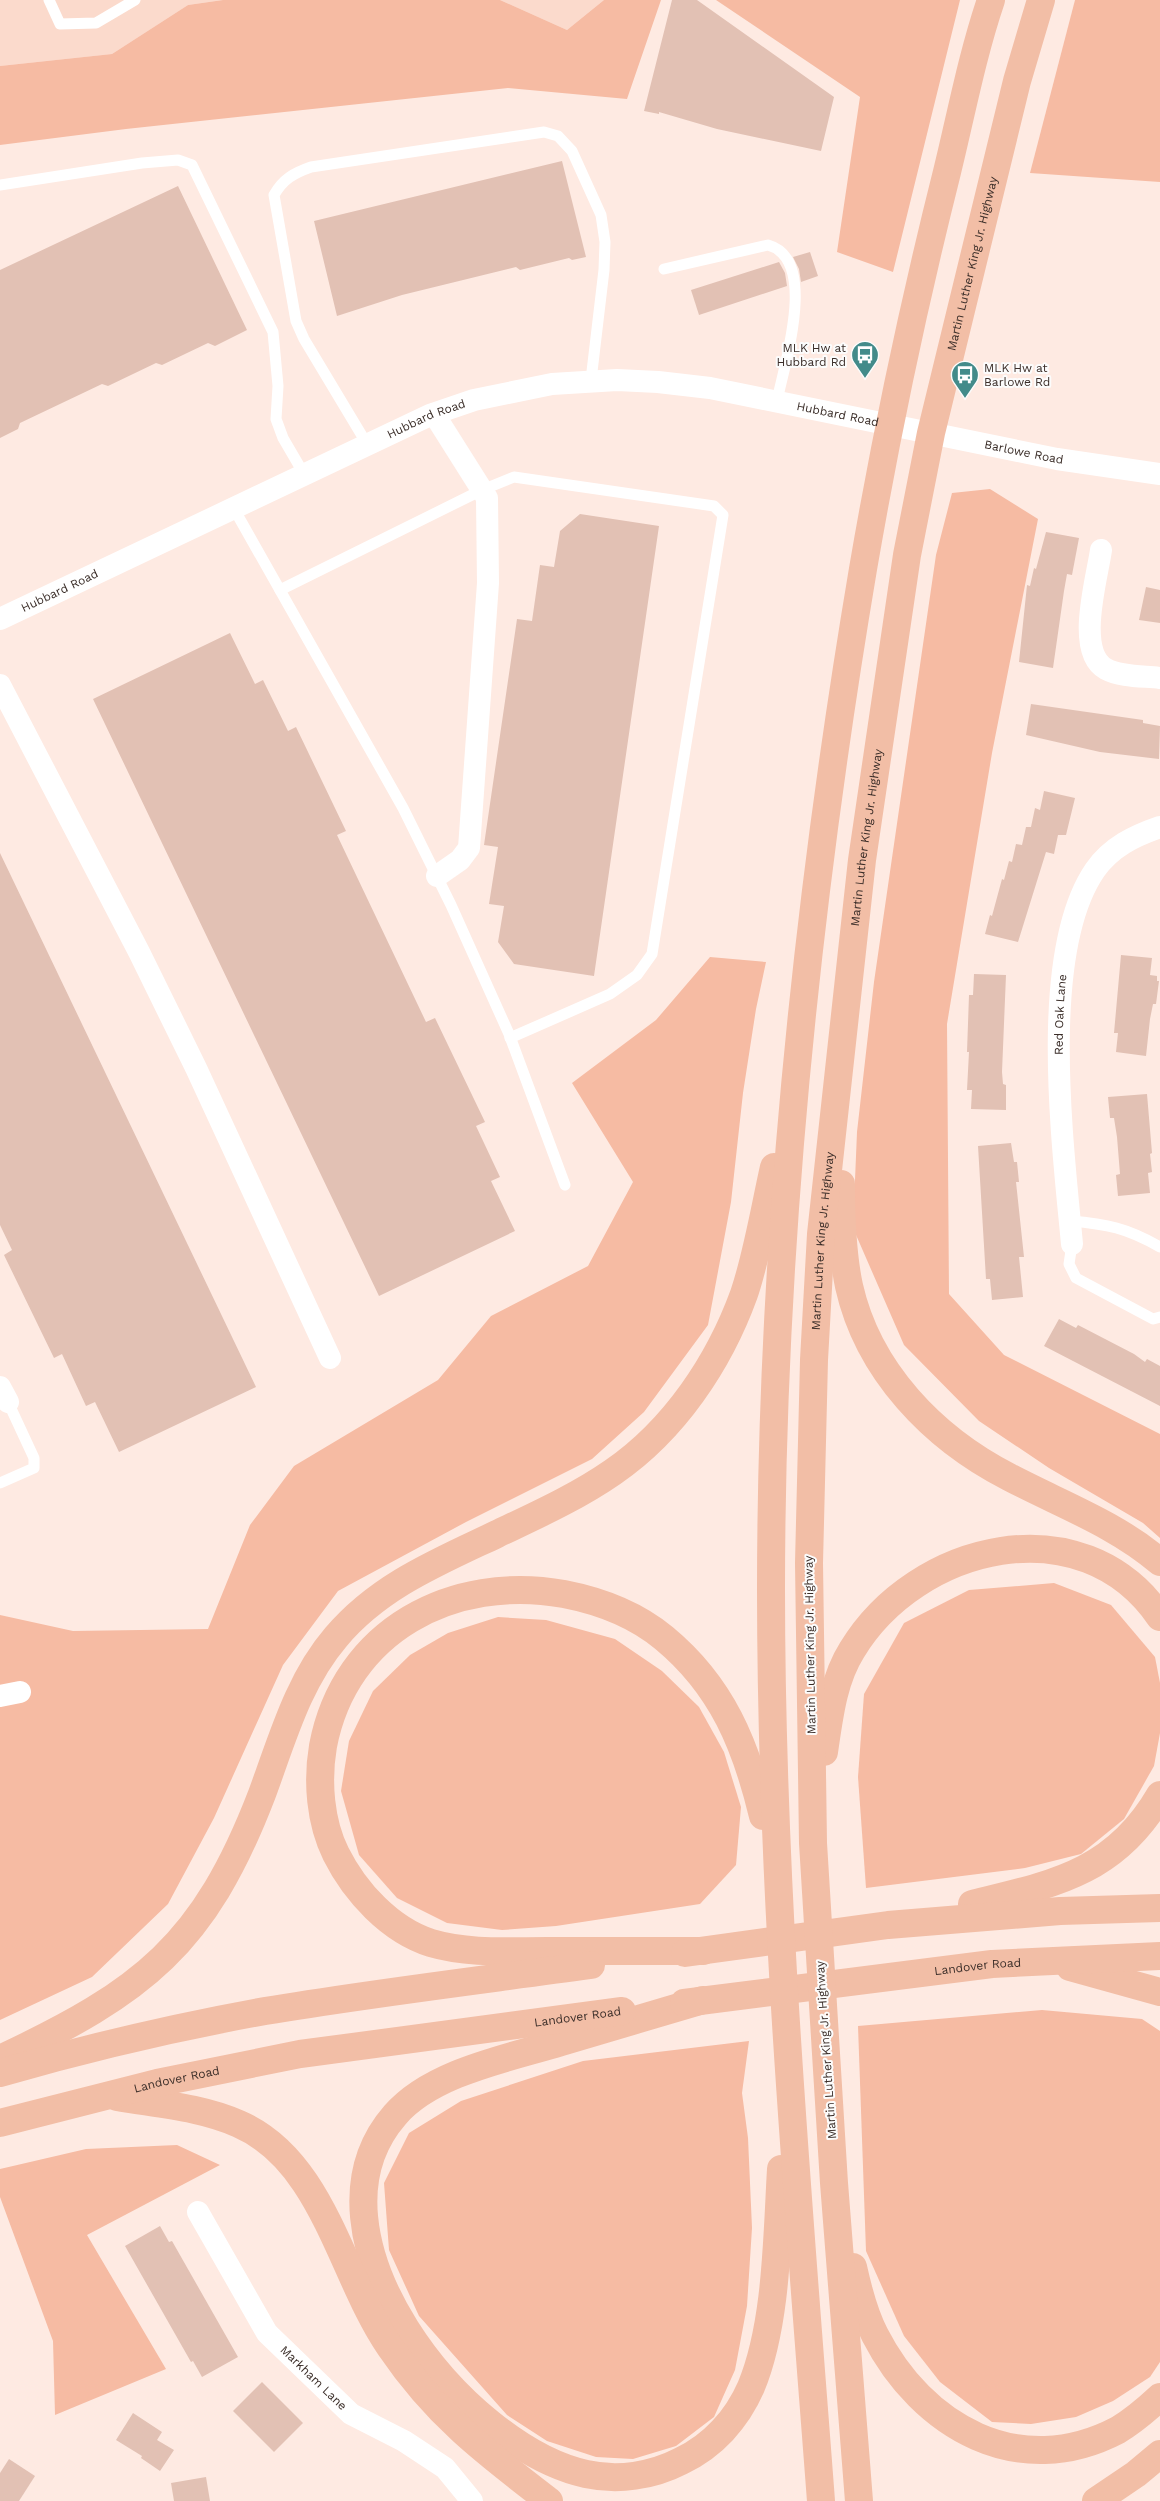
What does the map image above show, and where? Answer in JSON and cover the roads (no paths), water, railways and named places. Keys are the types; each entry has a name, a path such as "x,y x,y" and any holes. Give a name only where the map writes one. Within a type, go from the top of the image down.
{"main road":[{"path":"821,2501 786,2048 776,1866 772,1662 773,1432 784,1212 794,1085 818,864 831,771 889,425 931,236 990,0"},
{"name":"Martin Luther King Jr. Highway","path":"859,2501 834,2183 813,1843 809,1563 814,1360 821,1234 855,916 876,759 907,555 931,433 1017,81 1040,0"},
{"path":"838,1083 842,1229 849,1285 863,1330 886,1370 927,1420 969,1454 1009,1478 1121,1534 1160,1562"},
{"path":"0,2059 79,2020 128,1990 170,1953 189,1931 231,1865 310,1674 335,1638 366,1606 400,1581 540,1514 593,1485 636,1454 675,1414 694,1390 723,1343 745,1292 794,1085"},
{"path":"813,1843 826,1734 842,1669 852,1650 881,1614 929,1576 965,1560 994,1552 1031,1549 1057,1552 1078,1556 1111,1570 1140,1593 1160,1617"},
{"path":"703,1951 477,1950 432,1943 387,1918 362,1894 340,1863 327,1828 320,1791 320,1770 326,1729 341,1693 362,1660 392,1631 426,1609 444,1602 486,1592 509,1589 556,1593 601,1603 622,1612 643,1623 676,1648 704,1680 730,1719 749,1761 776,1866"},
{"path":"888,1925 1047,1885 1081,1872 1099,1862 1131,1834 1160,1795"},
{"path":"0,2073 162,2032 264,2011 369,1994 888,1925 1003,1914 1160,1908"},
{"name":"Landover Road","path":"0,2124 106,2095 300,2054 894,1975 1045,1960 1160,1956"},
{"path":"1045,1960 1160,1992"},
{"path":"702,2000 495,2062 446,2080 426,2090 396,2114 375,2144 368,2161 363,2200 368,2237 382,2279 405,2325 433,2368 466,2404 503,2434 536,2455 552,2464 586,2474 604,2477 640,2475 658,2471 688,2458 716,2438 737,2413 758,2369 770,2304 777,2230 786,2048"},
{"path":"106,2095 223,2118 254,2131 277,2149 305,2183 364,2303 405,2369 444,2416 470,2440 549,2501"},
{"path":"834,2183 858,2289 875,2334 891,2363 916,2394 932,2410 953,2425 972,2435 1013,2448 1057,2448 1100,2438 1119,2429 1160,2397"},
{"path":"1096,2501 1136,2474 1160,2454"}],"street":[{"name":"Hubbard Road","path":"0,619 434,414 474,400 516,390 591,380 658,382 710,388 889,425"},
{"path":"434,414 487,498 488,583 469,848 460,860 437,876"},
{"name":"Barlowe Road","path":"889,425 1058,459 1160,474"},
{"path":"1101,550 1089,630 1094,656 1105,668 1113,672 1160,678"},
{"path":"0,685 170,1014 330,1358"},
{"name":"Red Oak Lane","path":"1072,1244 1059,1063 1060,1020 1070,934 1087,884 1108,855 1124,842 1160,827"},
{"name":"Markham Lane","path":"198,2212 267,2333 351,2414 404,2441 444,2468 472,2501"}],"lane":[{"path":"49,0 60,24 85,25 106,18 136,0"},
{"path":"367,444 304,339 292,305 274,195 281,182 296,172 311,167 544,132 558,136 566,142 578,162 601,215 605,242 591,380"},
{"path":"0,185 142,163 178,160 192,165 273,332 278,386 276,419 283,438 304,474"},
{"path":"664,269 768,245 778,248 788,259 796,288 792,326 777,402"},
{"path":"280,590 482,490 514,477 714,506 723,515 652,954 637,975 610,994 510,1038"},
{"path":"233,508 403,808 437,876 510,1038 564,1185"},
{"path":"1070,1221 1108,1224 1138,1234 1160,1247"},
{"path":"1072,1244 1069,1264 1076,1278 1153,1319 1160,1317"},
{"path":"0,1483 34,1468 34,1458 4,1394"}],"place":[{"name":"MLK Hw at Hubbard Rd","path":"865,379"},
{"name":"MLK Hw at Barlowe Rd","path":"965,399"}]}
